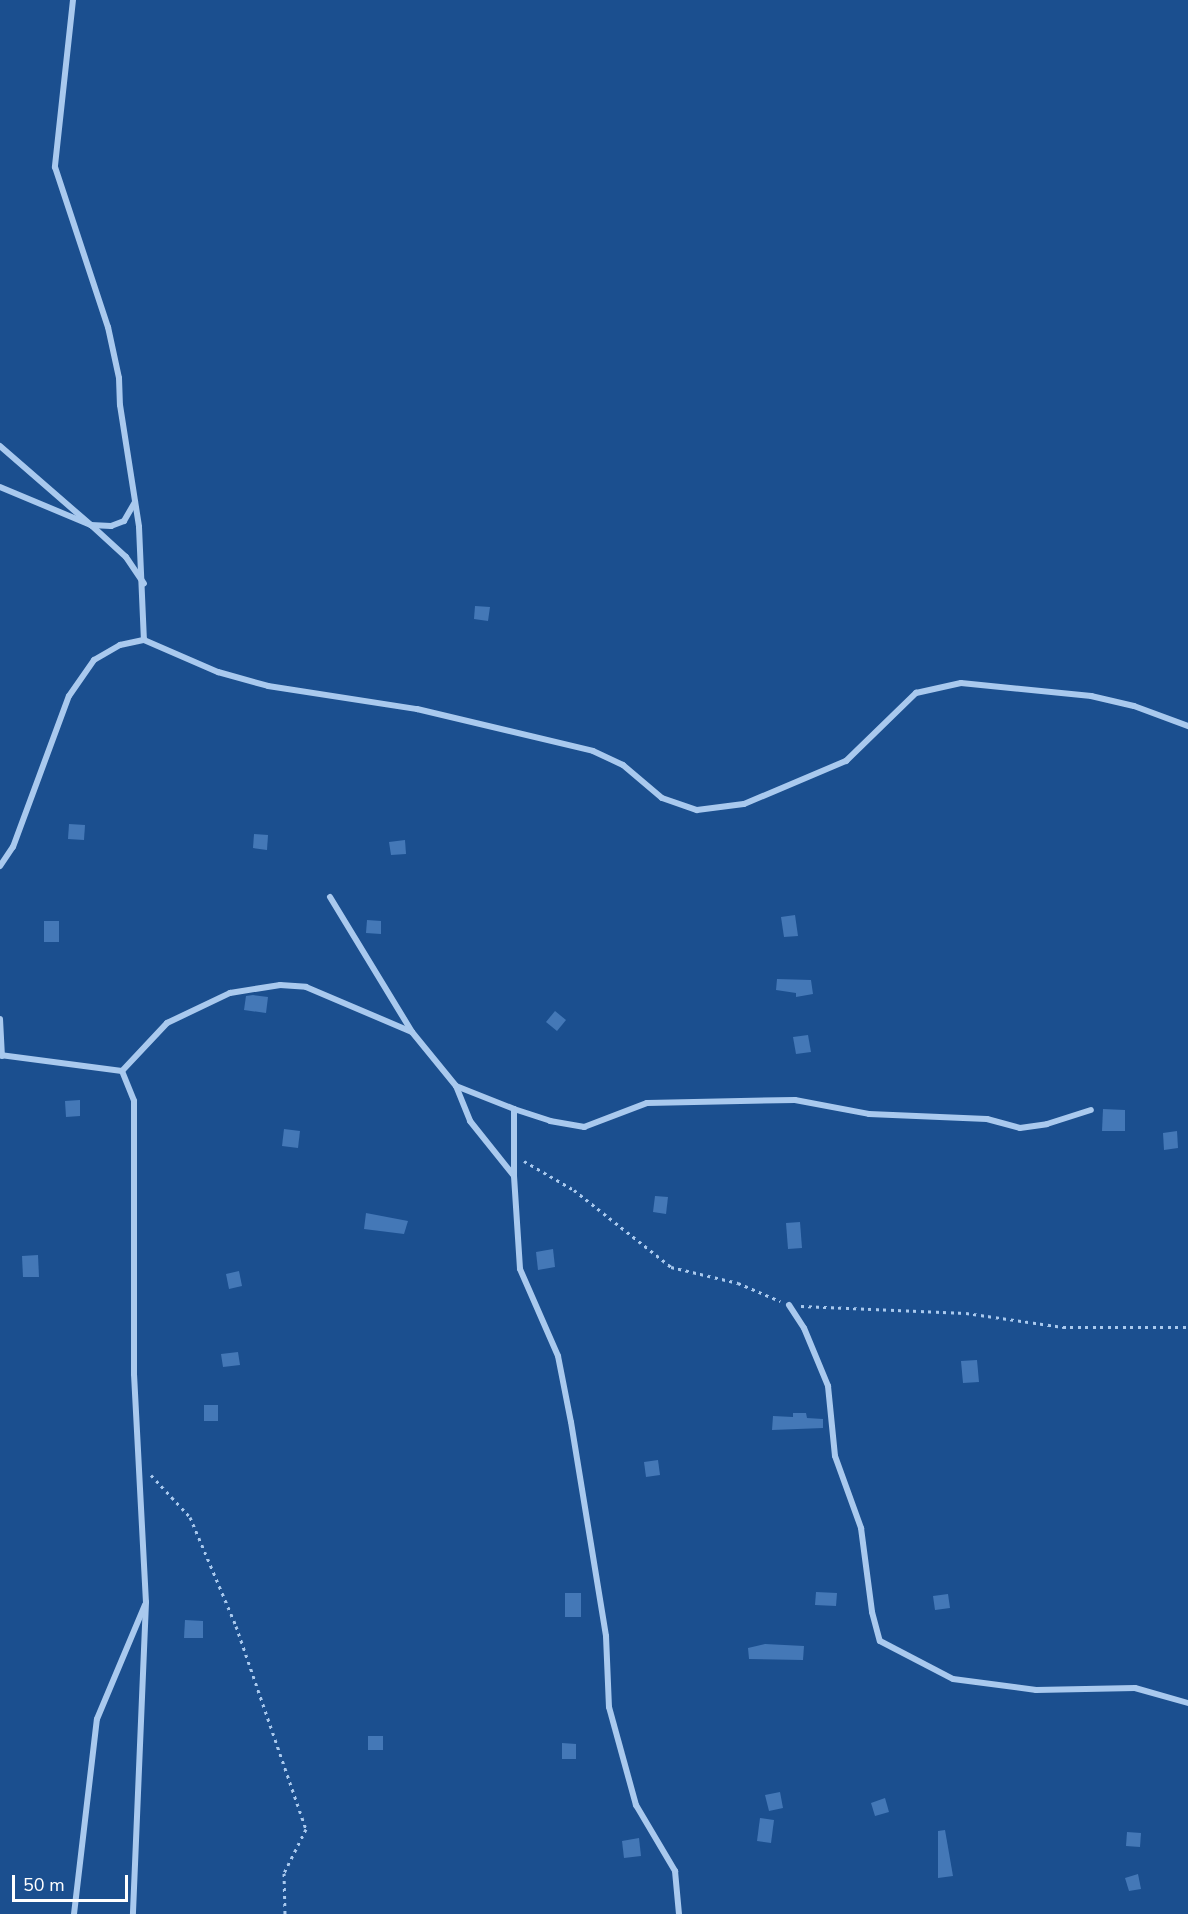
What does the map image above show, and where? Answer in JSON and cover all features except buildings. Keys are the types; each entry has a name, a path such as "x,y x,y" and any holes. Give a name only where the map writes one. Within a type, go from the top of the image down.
{"street":[{"path":"73,0 55,167 108,327 119,378 120,405 145,584 144,640"},
{"path":"0,446 126,557 145,584"},
{"path":"0,487 91,525 111,526 124,521 135,501"},
{"path":"0,866 13,847 41,762 69,696 94,660 120,645 144,640 218,672 268,686 417,709 593,751 623,765 662,798 697,810 744,804 846,761 916,693 961,683 1091,696 1134,706 1188,726"},
{"path":"330,897 412,1032 456,1086 470,1121 514,1176"},
{"path":"122,1071 167,1023 230,993 280,985 306,987 412,1032"},
{"path":"0,1019 1,1056 122,1071"},
{"path":"122,1071 134,1101 134,1374 146,1602 134,1914"},
{"path":"456,1086 550,1121 584,1127 646,1103 795,1100 869,1114 987,1119 1020,1128 1047,1124 1091,1110"},
{"path":"514,1109 514,1176 520,1269 558,1356 606,1636 609,1707 636,1804 675,1871 679,1914"},
{"path":"789,1305 808,1337 828,1386 835,1456 861,1528 872,1612 880,1641 953,1679 1036,1690 1135,1688 1188,1703"},
{"path":"74,1914 97,1719 146,1602"}],"path":[{"path":"514,1155 574,1190 671,1267 738,1283 789,1305 966,1313 1064,1327 1188,1327"},
{"path":"139,1463 190,1517 236,1626 306,1829 284,1874 285,1914"}]}
